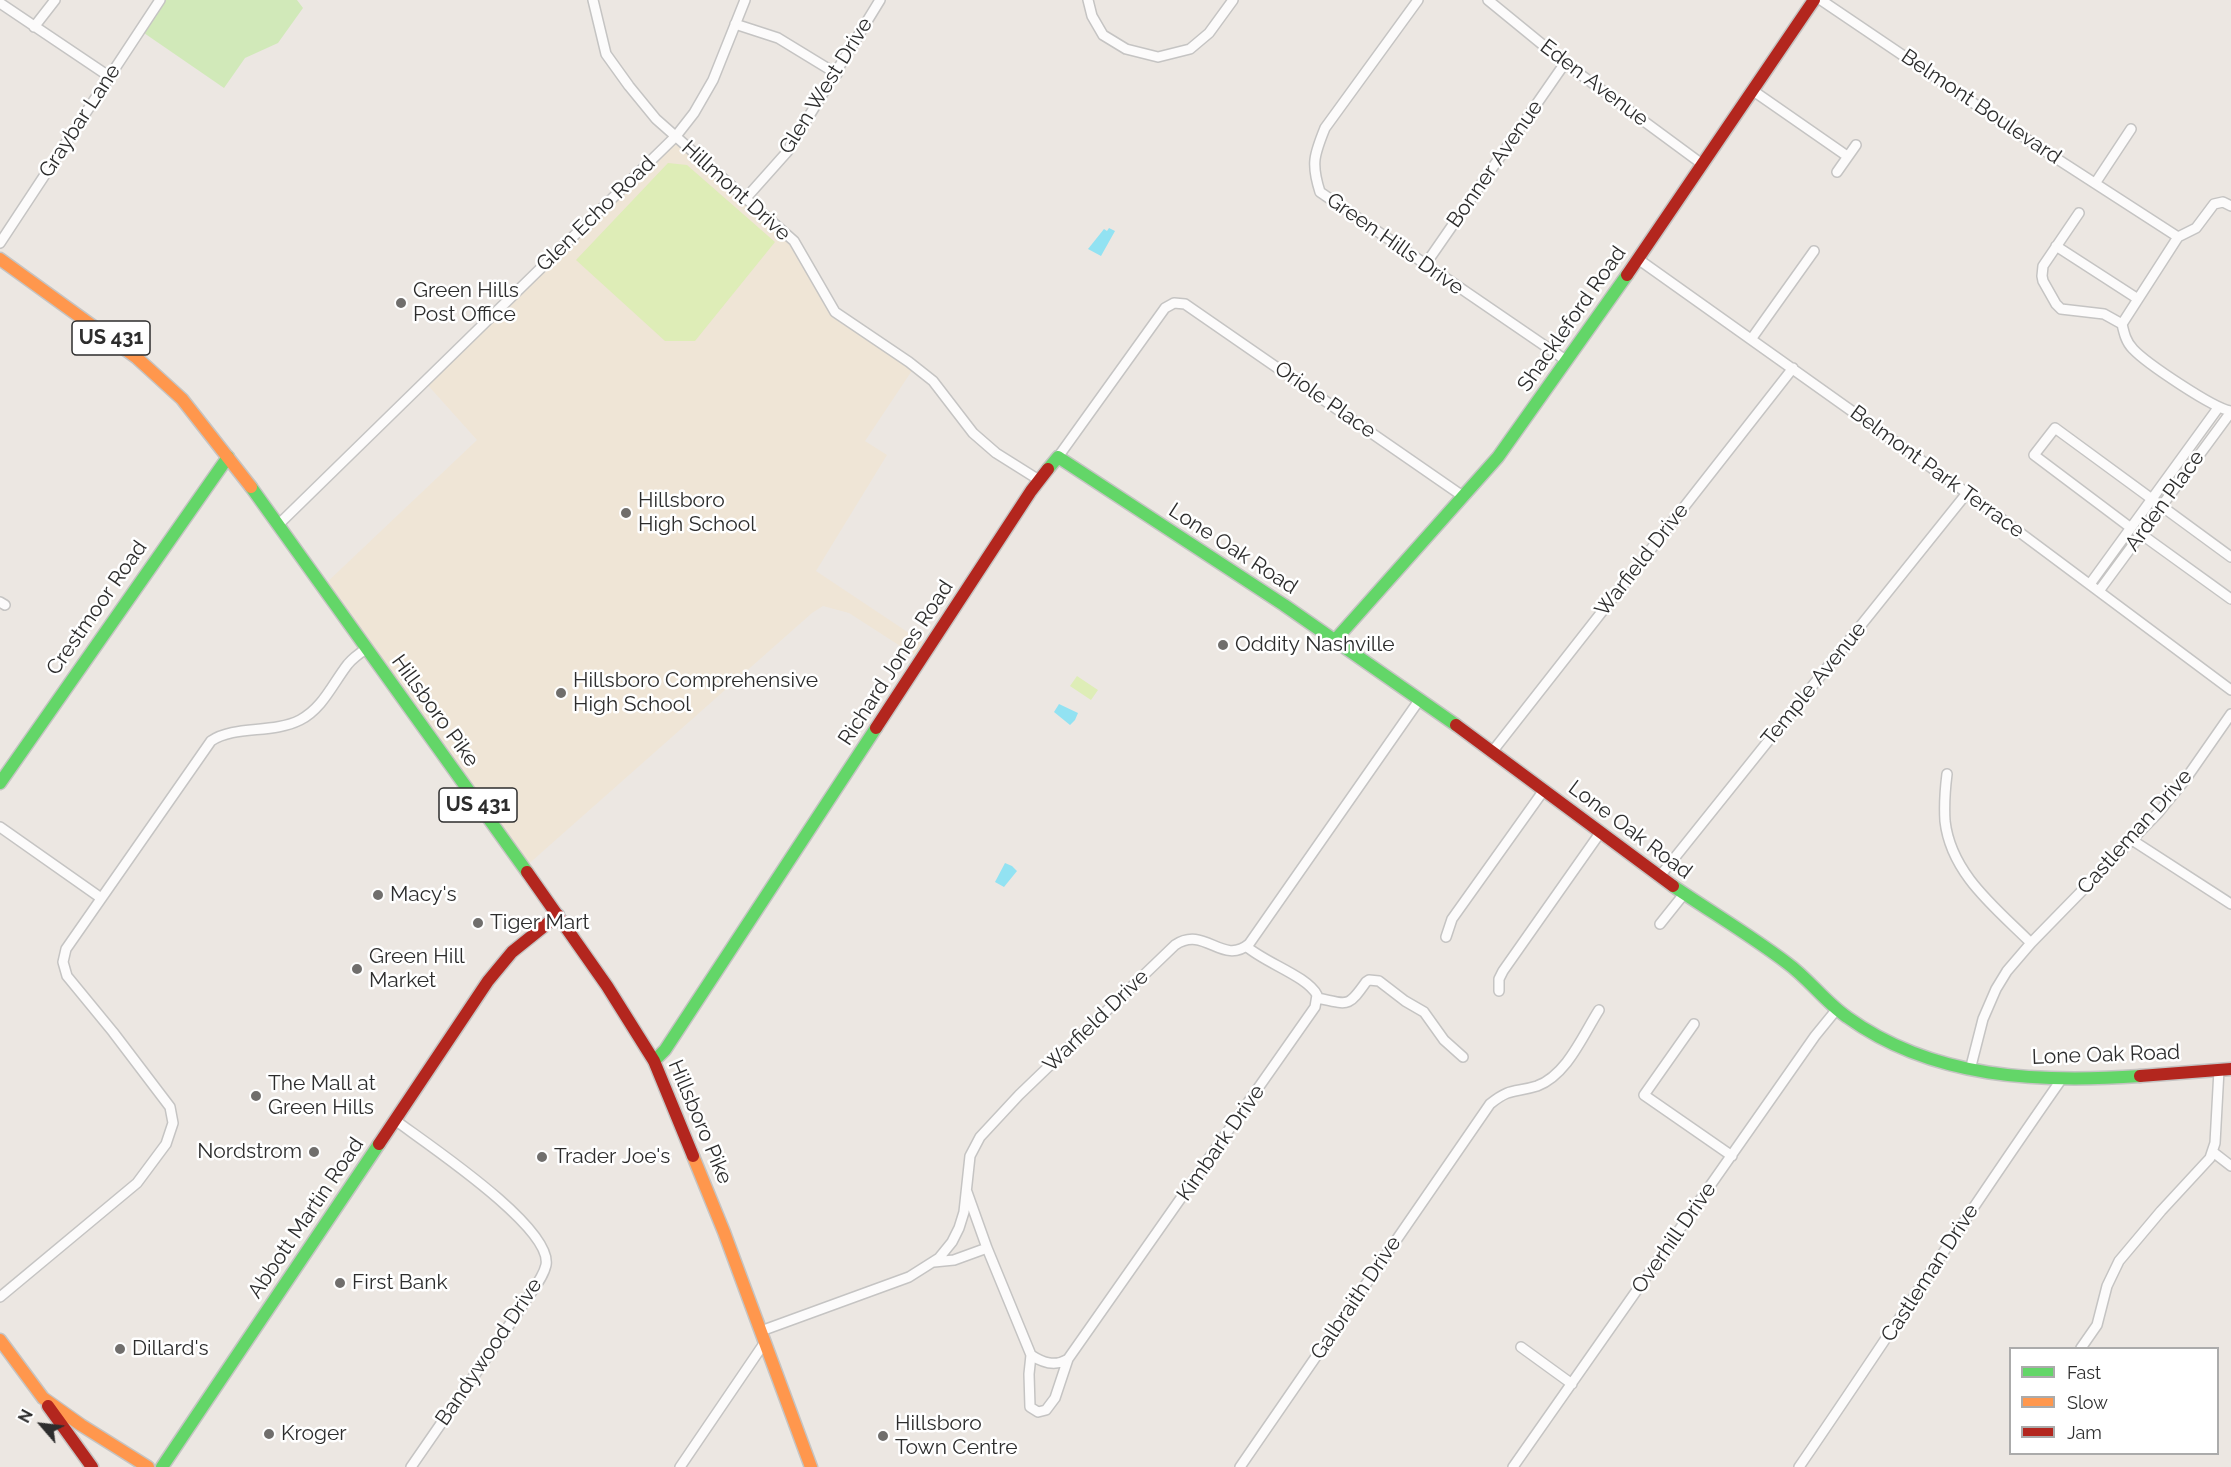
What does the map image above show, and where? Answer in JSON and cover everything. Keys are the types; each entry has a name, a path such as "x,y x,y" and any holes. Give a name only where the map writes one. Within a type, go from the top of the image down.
{"street":[{"path":"34,27 55,0"},
{"name":"Graybar Lane","path":"0,243 160,0"},
{"name":"Hillmont Drive","path":"593,0 606,54 656,119 794,241 835,312 933,381 973,433 996,453 1039,480"},
{"name":"Glen Echo Road","path":"278,525 676,136 713,80 745,0"},
{"name":"Glen West Drive","path":"746,198 787,152 837,74 880,0"},
{"path":"1088,0 1092,16 1103,35 1126,49 1158,57 1190,50 1209,33 1233,0"},
{"name":"Green Hills Drive","path":"1418,0 1325,128 1317,148 1313,171 1320,192 1567,361"},
{"name":"Eden Avenue","path":"1488,0 1565,63 1702,164"},
{"name":"Shackleford Road","path":"1336,639 1498,457 1638,259 1814,0"},
{"name":"Belmont Boulevard","path":"1821,0 2031,142 2178,237"},
{"path":"0,3 110,77"},
{"path":"735,24 778,38 837,74"},
{"name":"Bonner Avenue","path":"1425,265 1565,63"},
{"path":"1752,90 1847,156"},
{"path":"2096,182 2131,129"},
{"path":"1837,172 1856,145"},
{"path":"2231,206 2223,202 2214,204 2196,228 2178,237 2122,324 2126,340 2133,350 2218,408 2231,412"},
{"path":"2079,213 2043,266 2042,276 2058,307 2064,311 2104,314 2122,324"},
{"path":"2056,246 2138,299"},
{"path":"1752,338 1814,251"},
{"name":"Hillsboro Pike","path":"0,259 137,358 182,399 228,457 354,628 366,649 607,986 654,1061 724,1232 811,1467"},
{"name":"Belmont Park Terrace","path":"1638,259 1967,493 2231,690"},
{"name":"Richard Jones Road","path":"654,1061 665,1050 739,939 1039,480 1165,308 1174,303 1185,304"},
{"name":"Oriole Place","path":"1185,304 1464,497"},
{"name":"Warfield Drive","path":"1492,752 1793,368"},
{"name":"Arden Place","path":"2090,584 2218,408"},
{"name":"Arden Place","path":"2099,591 2231,412"},
{"path":"2131,528 2034,455 2055,428 2231,557"},
{"name":"Crestmoor Road","path":"0,783 228,457"},
{"name":"Lone Oak Road","path":"1058,457 1336,639 1684,894 1784,960 1837,1009 1861,1026 1926,1058 1970,1070 2022,1077 2061,1080 2225,1069"},
{"name":"Temple Avenue","path":"1660,876 1967,493"},
{"path":"2141,534 2231,599"},
{"path":"0,1297 137,1183 166,1144 173,1123 170,1107 67,976 63,962 66,949 211,741 227,734 283,727 301,719 316,709 349,662 366,649"},
{"path":"1420,699 1246,946 1268,962 1305,982 1313,988 1317,998 1346,1004 1353,1000 1369,980 1380,981 1405,1001 1424,1012 1444,1040 1463,1057"},
{"name":"Castleman Drive","path":"1970,1070 1983,1019 2007,971 2031,943 2132,840 2185,780 2231,714"},
{"path":"1947,774 1944,803 1946,823 1960,867 1970,882 2031,943"},
{"path":"1446,937 1452,919 1544,790"},
{"path":"0,826 101,898"},
{"path":"1499,991 1499,979 1503,971 1600,833"},
{"path":"2132,840 2231,904"},
{"path":"1660,924 1684,894"},
{"name":"Abbott Martin Road","path":"162,1467 488,981 512,952 558,915"},
{"name":"Warfield Drive","path":"763,1336 902,1280 934,1263 949,1247 959,1228 970,1156 976,1144 1018,1095 1170,949 1190,938 1202,940 1230,951 1246,946"},
{"name":"Kimbark Drive","path":"966,1190 1031,1355 1029,1404 1033,1411 1046,1410 1052,1403 1068,1359 1300,1031 1314,1010 1317,998"},
{"name":"Overhill Drive","path":"1513,1467 1815,1036 1837,1009"},
{"name":"Galbraith Drive","path":"1240,1467 1490,1104 1504,1093 1538,1086 1552,1077 1565,1065 1599,1010"},
{"path":"1694,1024 1644,1095 1732,1156"},
{"path":"2082,1347 2097,1325 2107,1286 2119,1261 2161,1211 2207,1163 2213,1152 2225,1069"},
{"name":"Castleman Drive","path":"1798,1467 2061,1080"},
{"name":"Bandywood Drive","path":"395,1120 482,1183 541,1243 546,1264 523,1305 411,1467"},
{"path":"2213,1152 2231,1166"},
{"path":"934,1263 954,1260 987,1248"},
{"path":"680,1467 763,1336"},
{"path":"0,1340 92,1467"},
{"path":"1521,1347 1572,1384"},
{"path":"1031,1355 1045,1363 1055,1364 1068,1359"},
{"path":"43,1398 148,1467"},
{"path":"170,1455 174,1467"}],"shaded area":[{"name":"Hillsboro High School","path":"676,136 782,228 840,323 915,366 865,441 887,455 816,571 930,647 922,660 849,613 823,606 812,613 524,868 323,586 477,440 425,382"}],"green space":[{"path":"166,0 297,0 303,8 278,43 245,58 224,88 144,33"},
{"path":"668,163 687,165 775,242 695,341 665,341 576,260"},
{"path":"1077,676 1098,690 1091,700 1070,686"}],"water":[{"path":"1109,228 1115,231 1101,256 1088,249 1104,229 1107,231"},
{"path":"1059,704 1078,713 1070,725 1054,712"},
{"path":"1005,863 1017,871 1004,887 995,882"}],"traffic: fast":[{"path":"1336,639 1498,457 1627,275"},
{"path":"0,783 228,457"},
{"path":"1048,469 1058,457 1284,605 1456,725"},
{"path":"251,487 527,872"},
{"path":"654,1061 665,1050 876,728"},
{"path":"1673,886 1787,963 1847,1017 1880,1038 1915,1053 1951,1065 2026,1077 2140,1076"},
{"path":"162,1467 379,1144"}],"traffic: slow":[{"path":"0,259 137,358 182,399 251,487"},
{"path":"693,1156 724,1232 811,1467"},
{"path":"0,1340 43,1398 148,1467"}],"traffic: jam":[{"path":"1627,275 1814,0"},
{"path":"876,728 1031,491 1048,469"},
{"path":"1456,725 1673,886"},
{"path":"527,872 607,986 654,1061 693,1156"},
{"path":"379,1144 488,981 512,952 558,915"},
{"path":"2140,1076 2231,1069"},
{"path":"48,1406 92,1467"}],"place":[{"name":"Green Hills Post Office","path":"401,303"},
{"name":"Hillsboro High School","path":"626,513"},
{"name":"Oddity Nashville","path":"1223,645"},
{"name":"Hillsboro Comprehensive High School","path":"561,693"},
{"name":"Macy's","path":"378,895"},
{"name":"Tiger Mart","path":"478,923"},
{"name":"Green Hill Market","path":"357,969"},
{"name":"The Mall at Green Hills","path":"256,1096"},
{"name":"Nordstrom","path":"314,1152"},
{"name":"Trader Joe's","path":"542,1157"},
{"name":"First Bank","path":"340,1283"},
{"name":"Dillard's","path":"120,1349"},
{"name":"Kroger","path":"269,1434"},
{"name":"Hillsboro Town Centre","path":"883,1436"}]}
